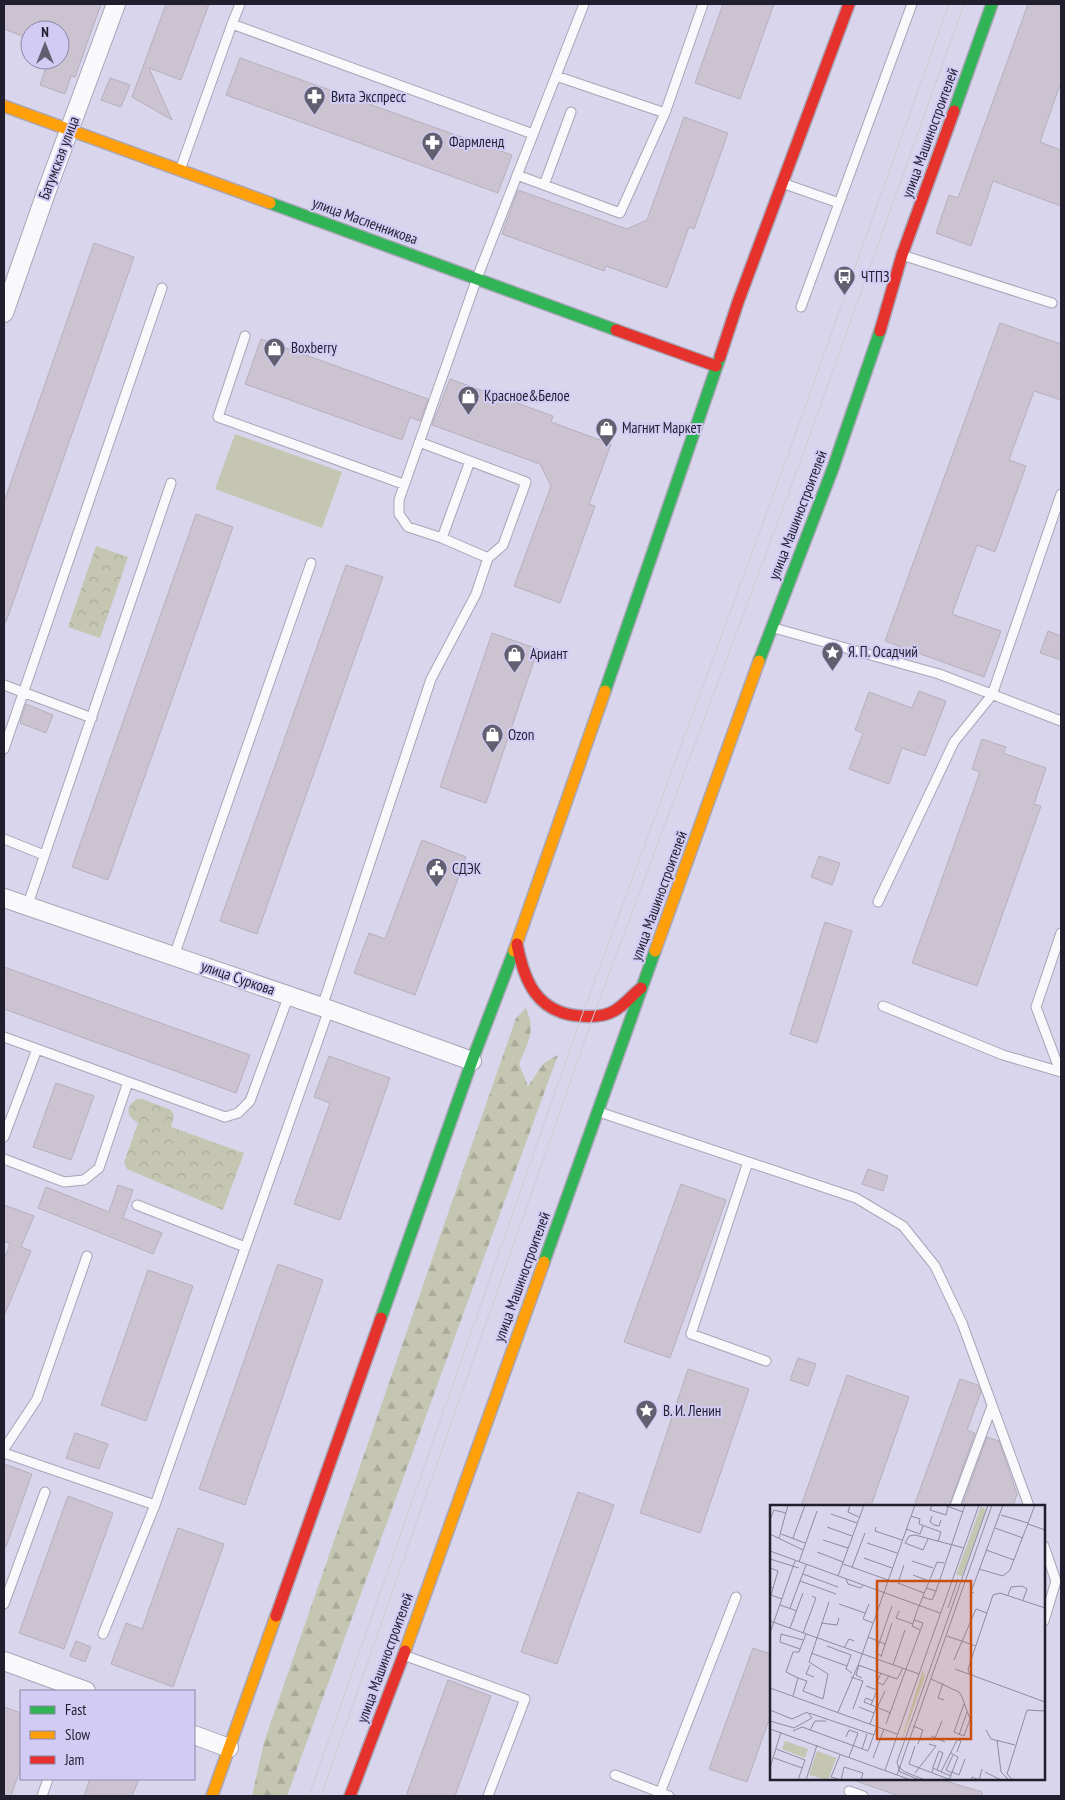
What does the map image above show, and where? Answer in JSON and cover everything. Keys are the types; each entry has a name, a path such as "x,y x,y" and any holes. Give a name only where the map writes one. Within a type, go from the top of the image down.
{"main road":[{"path":"212,1796 472,1060 517,944 696,429 716,366 849,4"},
{"name":"улица Машиностроителей","path":"350,1796 403,1655 771,627 833,468 874,352 902,255 989,7"},
{"name":"улица Масленникова","path":"4,106 716,366"},
{"path":"517,944 521,968 531,989 546,1005 563,1014 581,1018 593,1017 614,1011 642,988"}],"street":[{"name":"Батумская улица","path":"4,313 116,4"},
{"name":"улица Суркова","path":"4,898 472,1060"},
{"path":"4,1661 82,1690"},
{"path":"195,1735 229,1748"}],"lane":[{"path":"180,170 240,4"},
{"path":"488,558 442,538 408,527 399,514 399,500 403,484 477,278 584,4"},
{"path":"517,175 620,213 665,113 703,4"},
{"path":"801,307 912,4"},
{"path":"232,24 533,134"},
{"path":"556,76 665,113"},
{"path":"544,185 571,112"},
{"path":"782,183 839,203"},
{"path":"902,255 1052,303"},
{"path":"4,749 162,288"},
{"path":"245,336 218,417 403,484"},
{"path":"103,1634 154,1505 245,1247 325,1008 430,680 476,594 488,558 503,545 526,482 419,442"},
{"path":"442,538 470,461"},
{"path":"27,907 171,483"},
{"path":"878,902 954,742 992,694 1061,494"},
{"path":"174,956 311,563"},
{"path":"771,627 938,674 1061,721"},
{"path":"4,685 92,718"},
{"path":"4,839 44,855"},
{"path":"1061,933 1036,1007 1061,1072"},
{"path":"4,1037 225,1116 238,1113 250,1102 289,996"},
{"path":"883,1006 1003,1055 1061,1072"},
{"path":"4,1137 37,1049"},
{"path":"4,1159 64,1182 84,1180 99,1168 128,1082"},
{"path":"598,1112 856,1198 903,1226 934,1266 962,1323 1026,1504"},
{"path":"748,1162 691,1334 766,1362"},
{"path":"137,1205 245,1247"},
{"path":"4,1448 37,1398 87,1256"},
{"path":"955,1505 992,1406"},
{"path":"4,1454 154,1505"},
{"path":"4,1604 46,1492"},
{"path":"1045,1549 1056,1581 1045,1618"},
{"path":"615,1775 665,1795 736,1597"},
{"path":"403,1655 525,1699 488,1796"},
{"path":"42,1796 48,1780"},
{"path":"849,1791 864,1796"}],"green space":[{"path":"235,434 342,472 322,528 215,489"},
{"path":"96,546 128,557 100,638 68,627"},
{"path":"526,1008 531,1030 519,1064 528,1086 544,1063 558,1055 287,1796 252,1796 264,1742 516,1018"},
{"path":"137,1099 142,1099 171,1110 174,1115 171,1127 244,1153 223,1210 127,1169 124,1163 138,1123 131,1117 128,1111 130,1105"}],"building":[{"path":"4,4 101,4 75,77 71,76 65,94 40,85 45,70 70,70 70,20 20,20 20,35 4,29"},
{"path":"166,4 209,4 181,80 149,68 172,120 132,97"},
{"path":"723,4 774,4 740,99 695,83"},
{"path":"1028,4 1061,4 1061,82 1040,142 1061,150 1061,206 993,181 971,246 936,233 949,195 958,198"},
{"path":"240,58 512,155 498,193 226,95"},
{"path":"110,78 130,85 121,107 101,100"},
{"path":"684,117 728,133 694,229 689,227 667,288 606,266 604,271 502,234 518,190 627,229 647,220"},
{"path":"94,243 134,257 6,622 4,622 4,502"},
{"path":"1000,323 1061,344 1061,400 1034,391 1009,460 1026,466 995,552 977,545 952,614 1001,631 984,677 885,641"},
{"path":"261,339 428,399 420,421 410,417 402,440 245,384"},
{"path":"450,379 553,416 551,422 611,444 589,504 595,506 560,603 514,586 551,486 540,464 432,425"},
{"path":"196,514 233,527 108,880 72,867"},
{"path":"346,565 383,577 257,934 220,921"},
{"path":"1048,631 1061,636 1061,660 1040,653"},
{"path":"492,633 538,649 486,803 440,787"},
{"path":"919,691 946,701 925,756 902,748 889,784 849,769 863,733 855,730 869,692 912,708"},
{"path":"26,704 53,715 46,733 20,723"},
{"path":"982,739 1006,747 1003,753 1046,768 1034,804 1041,806 977,986 912,963 980,772 972,769"},
{"path":"422,840 466,857 415,995 354,973 369,933 385,939"},
{"path":"819,856 840,863 832,885 811,877"},
{"path":"825,922 852,931 817,1043 790,1034"},
{"path":"4,967 250,1055 236,1093 4,1009"},
{"path":"329,1056 390,1078 340,1220 294,1204 330,1103 314,1097"},
{"path":"56,1083 94,1096 71,1160 33,1147"},
{"path":"868,1169 888,1176 883,1191 862,1184"},
{"path":"681,1184 726,1200 670,1358 624,1342"},
{"path":"118,1185 133,1190 123,1218 162,1233 153,1254 38,1208 46,1187 109,1212"},
{"path":"4,1205 34,1216 21,1247 31,1251 4,1316 4,1259 10,1244 4,1241"},
{"path":"278,1264 323,1280 245,1505 199,1489"},
{"path":"148,1270 193,1286 146,1421 101,1405"},
{"path":"798,1358 816,1364 808,1386 790,1380"},
{"path":"688,1369 749,1389 700,1533 640,1513"},
{"path":"847,1375 909,1397 871,1505 801,1505"},
{"path":"960,1379 978,1385 981,1392 967,1430 975,1433 949,1505 914,1505"},
{"path":"75,1433 108,1444 99,1469 66,1458"},
{"path":"987,1437 999,1441 1017,1494 1013,1505 962,1505"},
{"path":"4,1464 32,1474 6,1547 4,1547"},
{"path":"578,1492 614,1505 557,1664 521,1652"},
{"path":"68,1496 113,1513 64,1649 19,1633"},
{"path":"178,1528 224,1544 173,1687 111,1664 126,1623 142,1629"},
{"path":"76,1641 91,1647 85,1662 70,1656"},
{"path":"753,1648 770,1654 770,1717 747,1782 709,1769"},
{"path":"448,1680 491,1696 455,1796 406,1796"},
{"path":"4,1707 20,1713 20,1770 11,1796 4,1796"},
{"path":"90,1780 139,1780 132,1796 84,1796"},
{"path":"942,1780 982,1792 982,1796 899,1796 856,1781"}],"tram line":[{"path":"309,1796 581,1018 789,452 949,4"},
{"path":"321,1796 593,1017 802,457 964,4"}],"traffic: fast":[{"path":"954,111 992,4"},
{"path":"270,203 616,330"},
{"path":"759,661 833,468 880,331"},
{"path":"605,691 720,357"},
{"path":"381,1318 472,1061 514,951"},
{"path":"544,1262 655,951"}],"traffic: slow":[{"path":"4,106 270,203"},
{"path":"655,951 759,661"},
{"path":"514,951 605,691"},
{"path":"405,1651 544,1262"},
{"path":"212,1796 276,1616"}],"traffic: jam":[{"path":"720,357 738,302 849,4"},
{"path":"880,331 902,255 954,111"},
{"path":"616,330 716,366"},
{"path":"517,944 524,970 535,993 543,1002 565,1014 580,1016 606,1014 622,1006 641,988"},
{"path":"276,1616 381,1318"},
{"path":"350,1796 405,1651"}],"place":[{"name":"Вита Экспресс","path":"315,116"},
{"name":"Фармленд","path":"433,161"},
{"name":"ЧТПЗ","path":"845,296"},
{"name":"Boxberry","path":"275,367"},
{"name":"Красное&Белое","path":"468,415"},
{"name":"Магнит Маркет","path":"606,447"},
{"name":"Я. П. Осадчий","path":"832,671"},
{"name":"Ариант","path":"514,673"},
{"name":"Ozon","path":"492,754"},
{"name":"СДЭК","path":"436,888"},
{"name":"В. И. Ленин","path":"647,1430"}]}
